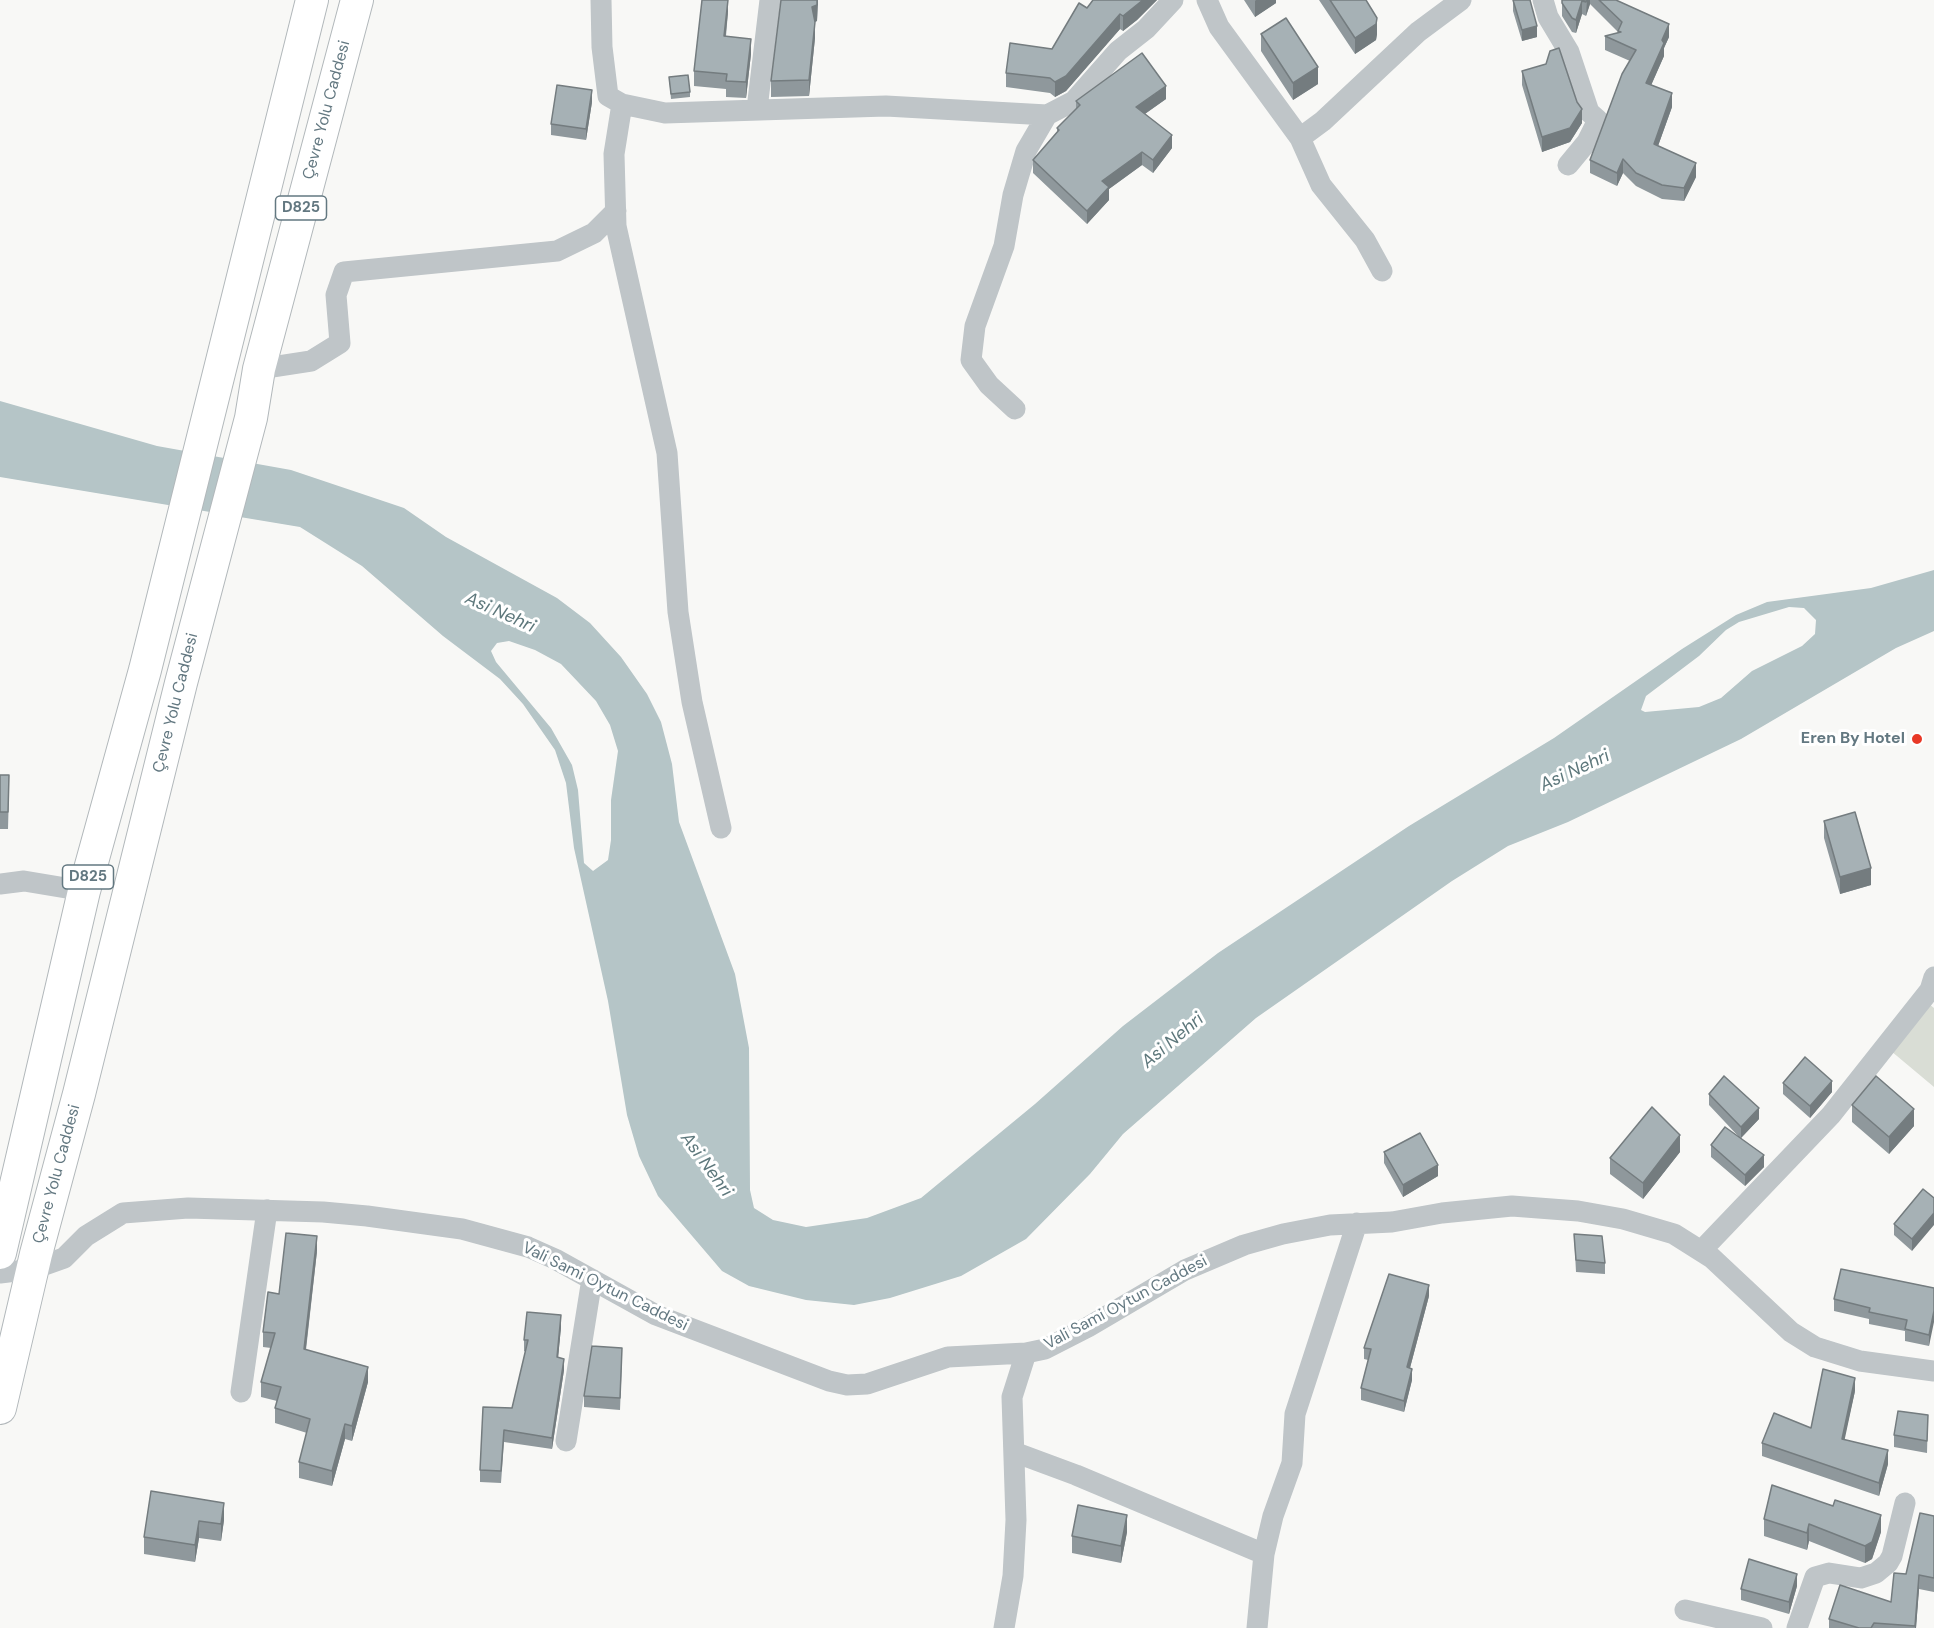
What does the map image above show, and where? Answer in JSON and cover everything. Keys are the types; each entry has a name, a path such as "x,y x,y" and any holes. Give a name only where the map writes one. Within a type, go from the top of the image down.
{"highway":[{"name":"D825","path":"0,1253 84,891 145,670 312,0"},
{"name":"Çevre Yolu Caddesi","path":"0,1408 181,684 251,418 259,369 357,0"}],"street":[{"path":"602,0 602,47 608,96 622,104 665,113 886,106 1047,116"},
{"path":"757,109 770,0"},
{"path":"1015,409 988,384 970,360 975,327 1004,246 1013,195 1026,151 1047,116 1074,101 1118,51 1146,29 1173,0"},
{"path":"1207,0 1219,27 1300,138 1321,185 1365,240 1382,271"},
{"path":"1300,138 1323,121 1418,32 1461,0"},
{"path":"1544,0 1548,17 1569,52 1589,112 1598,120 1587,142 1568,165"},
{"path":"622,104 614,154 616,226 667,453 678,612 692,702 722,828"},
{"path":"259,369 311,361 340,343 336,295 344,272 557,251 594,233 616,211"},
{"path":"0,884 24,881 84,891"},
{"path":"1701,1251 1831,1115 1933,986"},
{"name":"Vali Sami Oytun Caddesi","path":"0,1274 33,1269 64,1258 86,1236 123,1213 188,1208 367,1216 462,1229 528,1246 656,1315 829,1381 847,1385 876,1382 948,1357 1026,1353 1046,1349 1214,1256 1291,1232 1357,1223 1392,1222 1484,1207 1512,1206 1556,1209 1623,1219 1674,1234 1726,1269 1791,1332 1815,1347 1860,1361 1934,1371"},
{"path":"241,1392 267,1210"},
{"path":"1257,1628 1264,1554 1273,1516 1292,1463 1295,1414 1357,1223"},
{"path":"566,1441 592,1279"},
{"path":"1004,1628 1013,1576 1012,1397 1026,1353"},
{"path":"1014,1452 1076,1474 1264,1554"},
{"path":"1797,1628 1815,1577 1829,1573 1861,1578 1876,1574 1888,1563 1892,1556 1905,1503"},
{"path":"1685,1610 1762,1628"}],"shaded area":[{"path":"1929,1004 1934,1008 1934,1087 1891,1051"}],"water":[{"name":"Asi Nehri","path":"0,401 157,446 291,470 404,508 446,537 557,598 590,623 621,657 647,694 661,722 672,764 679,822 735,974 749,1048 750,1190 754,1208 773,1220 806,1227 867,1218 921,1198 1035,1104 1123,1026 1218,953 1409,826 1554,738 1682,649 1736,615 1767,602 1871,588 1934,570 1934,631 1896,648 1741,739 1568,822 1508,846 1452,881 1256,1018 1123,1134 1090,1174 1026,1239 961,1276 890,1298 854,1305 806,1300 749,1286 722,1271 658,1196 639,1156 627,1115 608,1001 574,848 566,783 555,750 523,704 500,679 443,636 362,566 300,527 0,477","holes":["1789,607 1804,608 1816,620 1815,634 1802,646 1752,671 1721,698 1699,707 1645,712 1641,710 1646,696 1699,656 1726,630 1739,622","509,641 535,650 561,664 596,701 610,725 618,751 611,800 611,840 608,860 593,871 584,863 578,790 572,765 551,728 496,662 491,651 497,643"]}],"building":[{"path":"702,0 728,0 724,36 751,39 746,82 726,81 727,74 694,71"},
{"path":"781,0 817,0 817,5 812,7 815,22 809,80 771,81"},
{"path":"1093,0 1143,0 1123,16 1120,14 1066,76 1055,82 1050,78 1006,73 1010,43 1052,49 1079,3 1087,8"},
{"path":"1330,0 1366,0 1377,18 1376,24 1355,38"},
{"path":"1513,0 1530,0 1537,26 1522,30"},
{"path":"1562,0 1587,0 1582,1 1576,20 1572,18"},
{"path":"1599,0 1616,0 1669,24 1662,40 1664,43 1646,83 1672,93 1654,144 1696,163 1684,188 1662,185 1636,173 1623,159 1617,173 1590,160 1622,74 1636,50 1605,36 1621,32 1618,31 1622,22"},
{"path":"1286,18 1318,67 1293,83 1261,34"},
{"path":"1559,48 1577,102 1582,109 1570,128 1542,137 1522,71 1546,64 1550,51"},
{"path":"1142,53 1166,86 1136,107 1172,135 1153,160 1142,152 1102,181 1109,187 1087,211 1033,160 1059,130 1057,128 1080,105 1076,101"},
{"path":"688,75 690,92 671,94 669,77"},
{"path":"557,85 592,90 586,129 551,124"},
{"path":"0,775 9,775 8,812 0,812"},
{"path":"1855,812 1871,868 1840,877 1824,821"},
{"path":"1805,1057 1832,1081 1810,1106 1783,1083"},
{"path":"1724,1076 1759,1108 1741,1127 1709,1094"},
{"path":"1876,1076 1914,1109 1889,1137 1852,1105"},
{"path":"1652,1107 1680,1135 1643,1183 1610,1158"},
{"path":"1725,1127 1764,1155 1745,1175 1711,1145"},
{"path":"1420,1133 1438,1165 1403,1185 1384,1152"},
{"path":"1923,1189 1934,1198 1934,1213 1912,1239 1894,1224"},
{"path":"286,1233 317,1236 304,1349 368,1367 352,1426 345,1424 332,1471 299,1462 310,1419 275,1408 281,1387 261,1382 275,1333 263,1332 268,1292 279,1294"},
{"path":"1574,1234 1602,1236 1605,1263 1576,1260"},
{"path":"1841,1269 1934,1288 1934,1311 1929,1335 1905,1329 1907,1320 1869,1312 1870,1308 1834,1299"},
{"path":"1389,1274 1429,1285 1407,1367 1412,1369 1404,1401 1361,1388 1371,1349 1364,1348"},
{"path":"527,1312 561,1315 557,1357 564,1359 552,1438 504,1430 501,1471 480,1470 483,1407 512,1408 528,1340 524,1340"},
{"path":"592,1346 622,1348 620,1398 584,1396"},
{"path":"1823,1369 1855,1378 1842,1439 1888,1450 1879,1483 1762,1443 1774,1413 1811,1428"},
{"path":"1898,1411 1928,1415 1927,1441 1894,1435"},
{"path":"1772,1485 1833,1506 1835,1500 1881,1515 1872,1542 1865,1546 1809,1524 1807,1533 1764,1519"},
{"path":"151,1491 224,1503 221,1524 199,1521 195,1545 144,1537"},
{"path":"1078,1505 1127,1515 1121,1546 1072,1536"},
{"path":"1920,1513 1934,1516 1934,1578 1919,1575 1915,1626 1874,1623 1871,1628 1859,1628 1829,1619 1840,1585 1891,1602 1894,1573 1906,1574"},
{"path":"1749,1559 1797,1574 1789,1602 1741,1589"}],"place":[{"name":"Eren By Hotel","path":"1917,739"}]}
